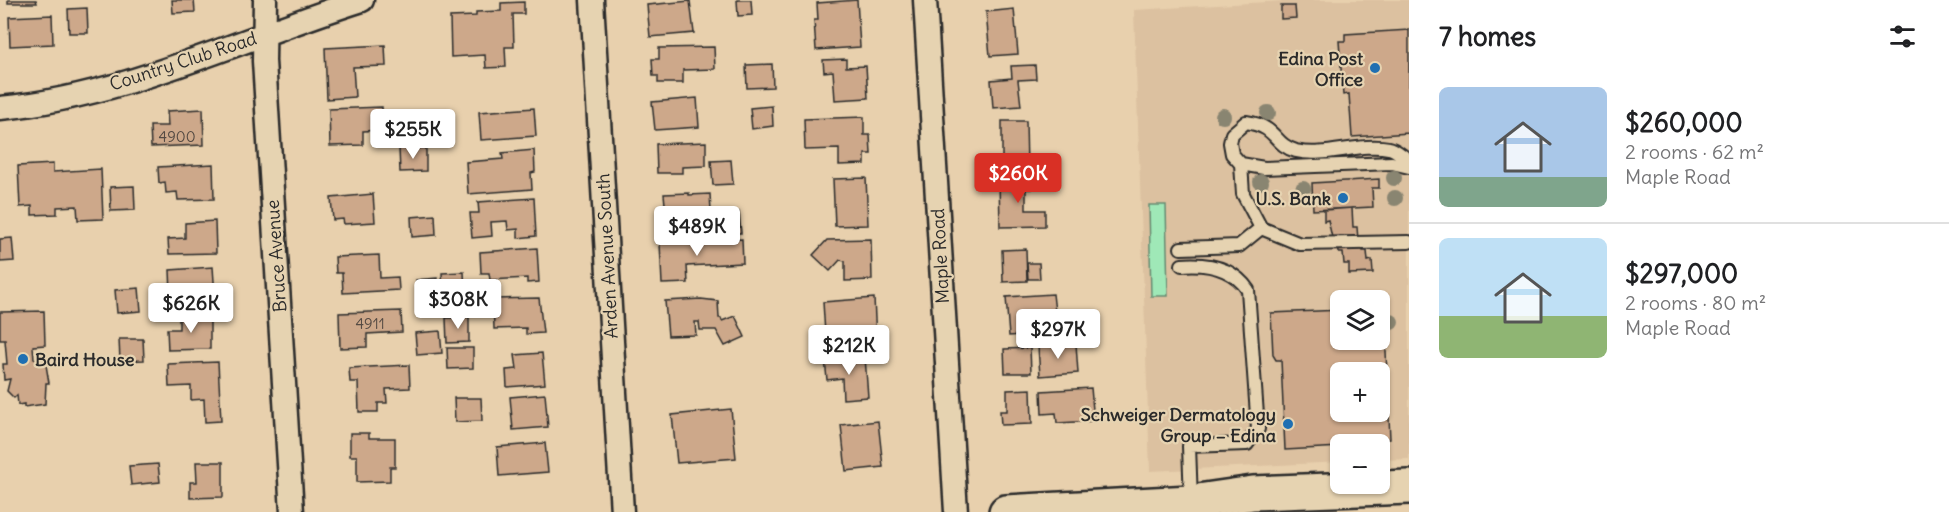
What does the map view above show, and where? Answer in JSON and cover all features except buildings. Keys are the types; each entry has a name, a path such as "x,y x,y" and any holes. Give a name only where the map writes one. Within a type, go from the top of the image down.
{"main road":[{"path":"1006,512 1129,509 1253,493 1409,487"}],"street":[{"name":"Bruce Avenue","path":"264,0 292,512"},
{"name":"Country Club Road","path":"0,108 31,106 96,90 239,45 291,22 362,0"},
{"name":"Arden Avenue South","path":"592,0 622,512"},
{"name":"Maple Road","path":"925,0 956,512"}],"lane":[{"path":"1409,160 1390,148 1298,152 1282,145 1272,131 1263,124 1246,122 1232,134 1230,143 1232,154 1241,164 1264,168 1392,163 1409,167"},
{"path":"1241,164 1243,194 1261,228 1300,244 1409,242"},
{"path":"1181,248 1239,246 1261,228"},
{"path":"1182,265 1198,264 1231,273 1248,290 1258,429 1247,444 1189,446 1191,502"}],"shaded area":[{"path":"1298,0 1409,0 1409,459 1390,460 1390,434 1330,434 1330,463 1150,471 1134,10"}],"green space":[{"path":"1149,205 1166,205 1168,296 1151,296"}],"place":[{"name":"Edina Post Office","path":"1375,68"},
{"name":"U.S. Bank","path":"1343,198"},
{"name":"Baird House","path":"23,359"},
{"name":"Schweiger Dermatology Group – Edina","path":"1288,424"}]}
